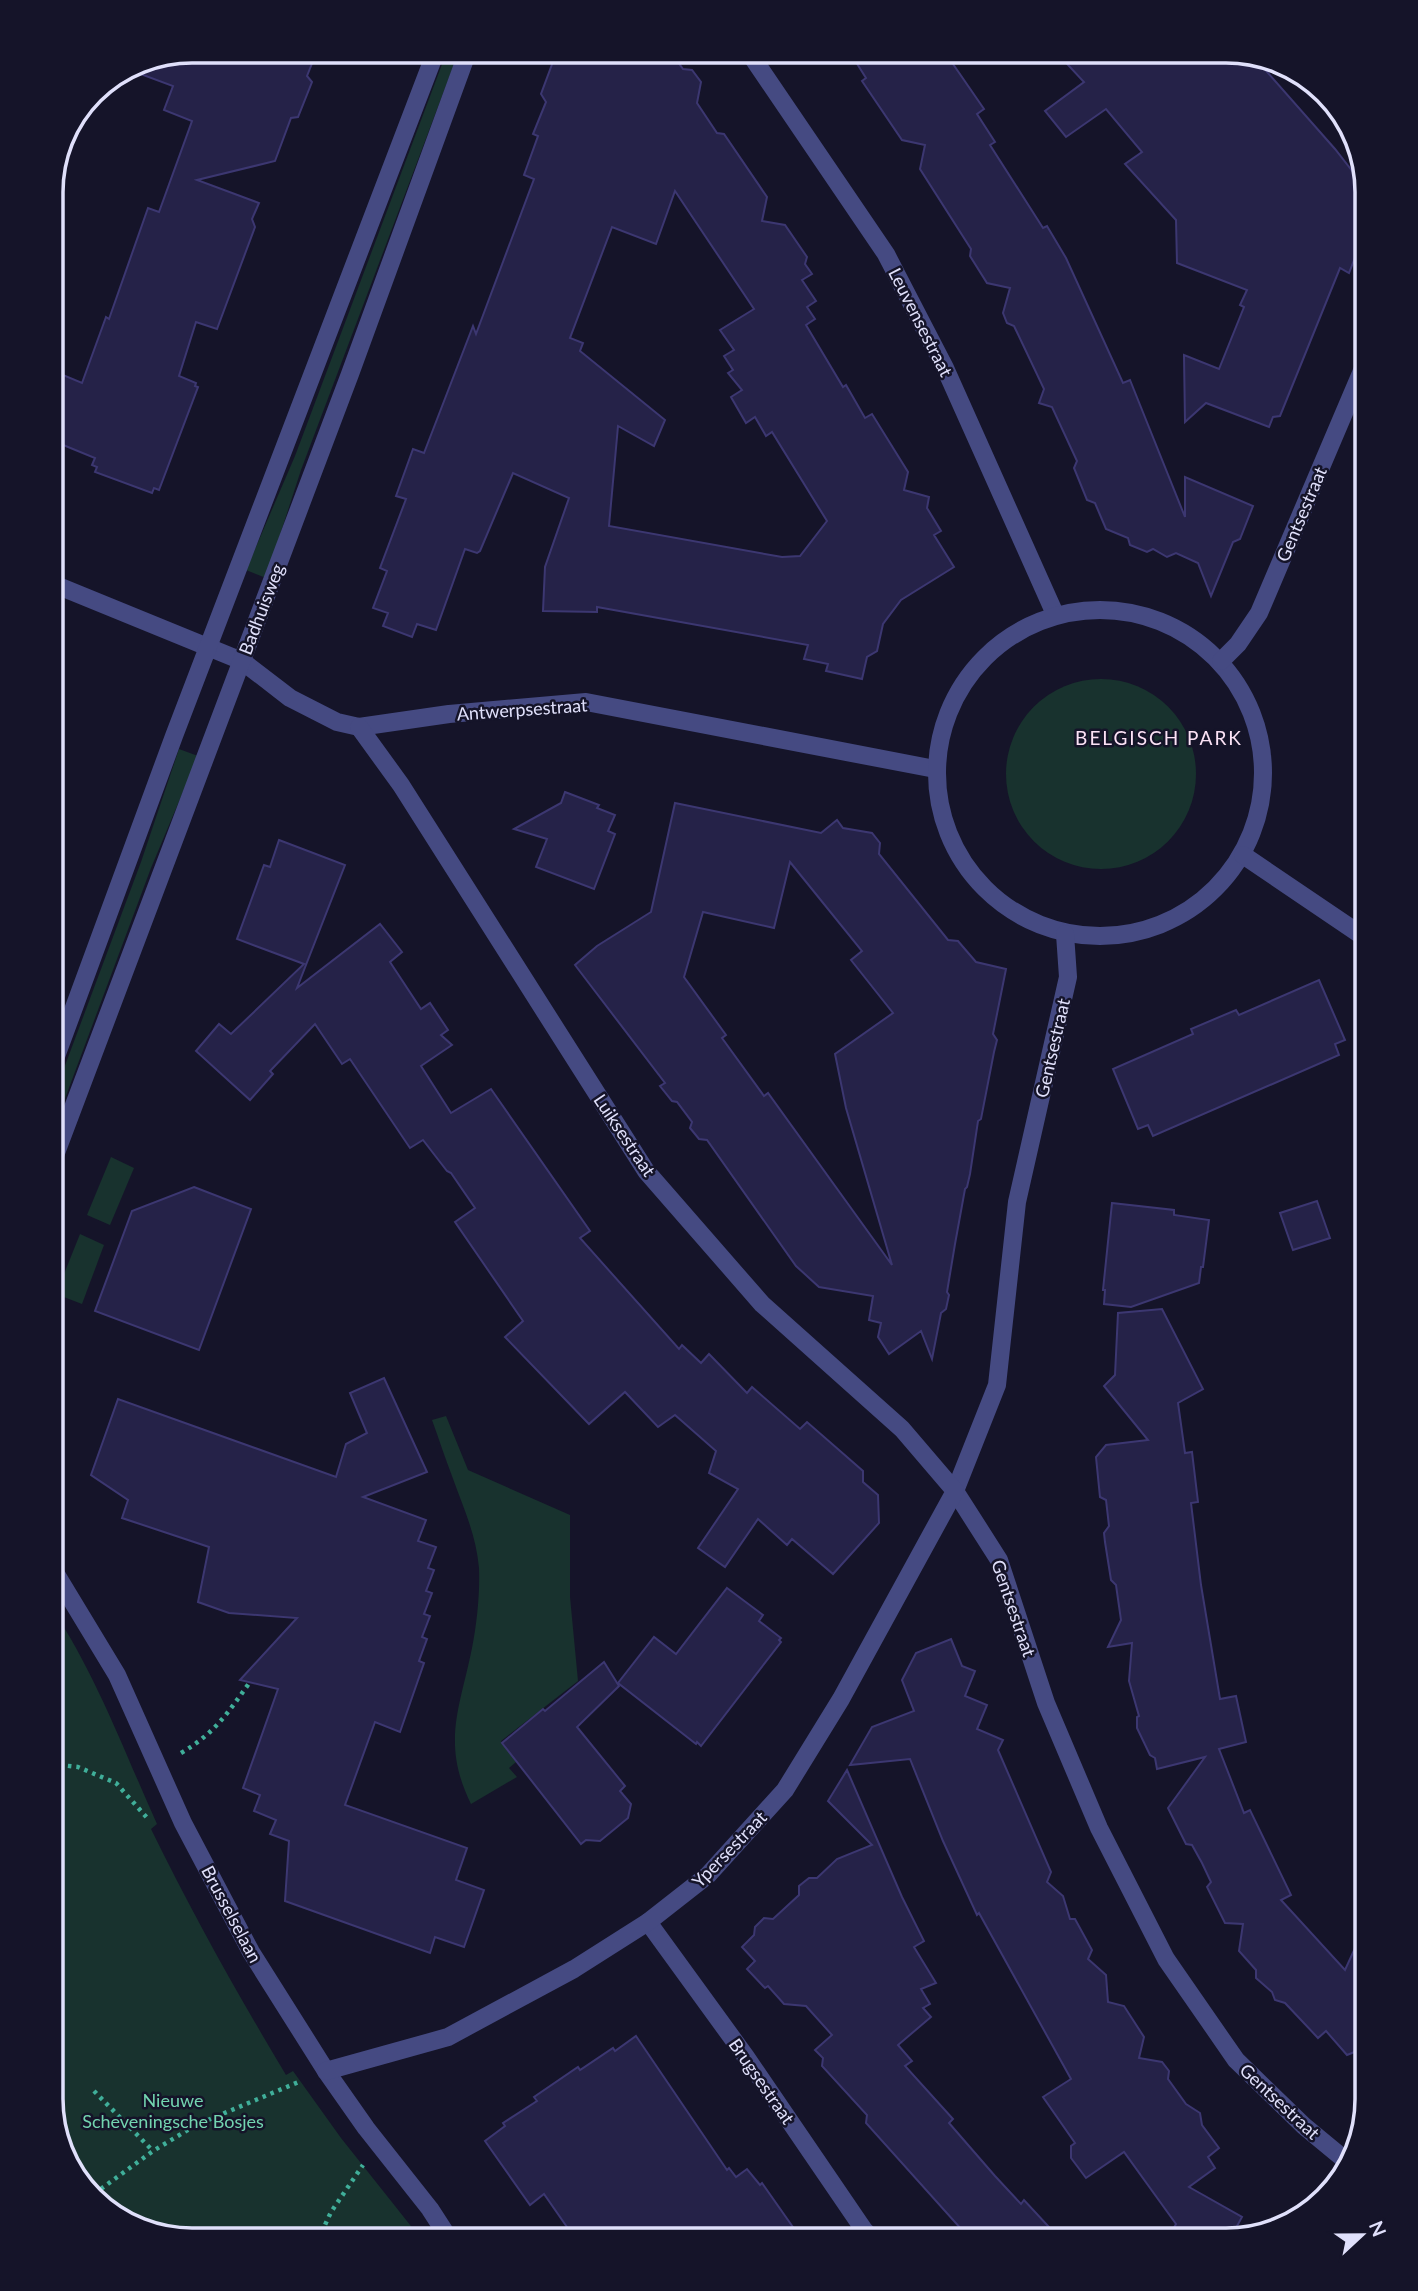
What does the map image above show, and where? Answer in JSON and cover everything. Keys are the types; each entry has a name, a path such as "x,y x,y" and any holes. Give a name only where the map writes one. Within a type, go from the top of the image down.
{"street":[{"name":"Badhuisweg","path":"63,1037 174,736 431,63"},
{"name":"Badhuisweg","path":"63,1134 464,63"},
{"name":"Leuvensestraat","path":"756,63 886,254 945,368 1055,614"},
{"name":"Gentsestraat","path":"1221,661 1238,644 1259,613 1355,387"},
{"name":"Antwerpsestraat","path":"63,588 242,661 290,698 337,722 359,727 449,713 586,702 935,769"},
{"path":"1108,608 1176,627 1221,661 1254,713 1264,758 1262,807 1243,855 1208,898 1171,922 1112,938 1065,934 1019,916 981,887 944,826 935,769 944,720 968,673 1005,638 1055,614 1108,608"},
{"name":"Luiksestraat","path":"359,727 401,785 646,1171 762,1304 902,1429 955,1491"},
{"path":"1243,855 1355,931"},
{"name":"Gentsestraat","path":"1065,934 1068,977 1017,1202 998,1385 955,1491 999,1560 1046,1703 1099,1828 1166,1959 1236,2060 1304,2126 1341,2157"},
{"name":"Ypersestraat","path":"326,2071 448,2037 574,1969 648,1922 708,1875 785,1790 841,1699 955,1491"},
{"name":"Brusselselaan","path":"63,1586 117,1675 183,1823 251,1952 326,2071 442,2228"},
{"name":"Brugsestraat","path":"648,1922 746,2057 863,2228"}],"path":[{"path":"158,1767 204,1740 222,1722 250,1682"},
{"path":"63,1765 78,1767 116,1783 153,1824"},
{"path":"100,2189 153,2151 196,2125 326,2071"},
{"path":"94,2091 153,2151"},
{"path":"324,2228 352,2180 380,2147"}],"green space":[{"path":"442,63 454,63 301,470 266,578 246,570 295,456"},
{"path":"1101,679 1137,687 1154,695 1168,707 1180,721 1188,738 1196,774 1188,810 1180,827 1168,841 1154,853 1137,861 1101,869 1065,861 1048,853 1034,841 1022,827 1014,810 1006,774 1014,738 1022,721 1034,707 1048,695 1065,687"},
{"path":"179,749 198,756 151,868 63,1104 63,1071 141,862"},
{"path":"111,1157 134,1168 110,1225 87,1215"},
{"path":"80,1234 104,1245 82,1304 63,1297 63,1276"},
{"path":"446,1416 468,1470 570,1515 570,1597 578,1681 501,1741 516,1762 509,1768 517,1777 471,1804 462,1782 455,1744 458,1708 475,1628 479,1568 468,1521 432,1420"},
{"name":"Nieuwe Scheveningsche Bosjes","path":"63,1626 108,1713 157,1824 151,1829 199,1923 286,2075 293,2071 341,2138 412,2228 167,2226 135,2215 107,2196 95,2184 76,2156 67,2132 63,2099"}],"building":[{"path":"312,63 307,76 312,82 298,117 291,118 275,161 197,180 259,203 252,219 255,227 217,329 196,322 179,376 196,383 195,386 198,387 159,490 154,488 152,493 95,472 97,467 92,465 95,458 63,445 63,375 82,383 106,317 109,319 148,208 159,212 192,121 164,110 173,86 140,74 175,64"},
{"path":"553,63 679,63 683,69 692,70 701,82 697,103 717,133 724,134 767,197 762,221 785,225 807,257 805,264 812,274 802,280 816,301 807,307 815,319 806,325 843,387 846,385 865,418 872,414 908,472 904,490 929,497 927,508 941,531 934,535 954,567 901,600 883,624 877,651 867,657 862,679 826,671 828,664 804,659 808,645 597,607 597,612 543,611 545,567 569,498 513,473 480,551 477,553 465,549 436,630 417,624 412,637 383,626 388,613 373,608 387,571 380,568 406,499 396,496 413,449 424,453 473,326 476,334 534,179 524,175 538,136 533,134 546,102 541,94","holes":["675,191 754,309 720,330 734,350 724,356 733,370 728,373 742,390 731,397 746,423 755,417 766,436 772,432 827,521 800,556 782,557 609,526 618,426 654,446 665,420 580,351 583,343 570,338 612,227 656,244"]},
{"path":"857,63 952,63 984,109 977,114 995,142 990,145 1043,228 1047,226 1066,258 1123,383 1130,380 1185,517 1185,477 1253,506 1240,539 1233,542 1211,596 1198,563 1176,553 1167,557 1153,549 1147,552 1130,545 1128,538 1106,529 1095,503 1087,500 1074,468 1077,461 1052,407 1039,403 1044,389 1014,326 1007,323 1003,313 1010,288 987,283 970,256 971,249 920,169 925,145 902,140 862,81 866,78"},
{"path":"1066,63 1234,63 1265,69 1354,173 1355,258 1349,273 1340,268 1280,416 1273,417 1269,427 1206,403 1185,422 1184,355 1219,369 1244,307 1240,305 1247,290 1177,263 1176,220 1125,164 1142,152 1106,109 1066,137 1045,111 1084,82"},
{"path":"565,792 599,805 597,808 615,815 608,831 615,834 594,889 536,867 547,839 514,829 561,803"},
{"path":"675,803 821,833 837,820 843,828 872,833 880,843 879,854 948,940 958,941 976,962 1006,969 993,1034 997,1040 965,1189 947,1292 949,1295 946,1309 941,1313 932,1359 921,1331 889,1354 878,1337 881,1323 869,1320 873,1296 819,1287 796,1266 707,1140 699,1139 690,1128 692,1122 660,1086 665,1083 575,965 597,946 651,912","holes":["790,862 862,951 851,960 893,1013 835,1054 846,1108 892,1265 768,1093 764,1096 722,1038 726,1035 684,977 703,912 774,928"]},
{"path":"279,840 345,865 297,988 380,924 402,952 390,962 421,1009 430,1003 448,1030 441,1035 452,1045 421,1066 451,1113 491,1089 590,1231 580,1238 679,1349 682,1345 701,1363 709,1354 747,1393 752,1387 800,1429 807,1422 863,1471 863,1482 878,1495 879,1523 833,1574 792,1539 787,1545 758,1519 725,1567 698,1548 738,1489 709,1473 716,1451 675,1415 658,1427 625,1392 589,1424 505,1337 523,1321 455,1222 475,1208 451,1173 423,1140 410,1148 350,1059 342,1064 315,1024 270,1071 273,1074 250,1100 196,1051 219,1024 231,1034 304,964 237,939 264,865 270,867"},
{"path":"1319,980 1345,1040 1335,1044 1339,1055 1153,1136 1148,1125 1138,1129 1113,1069 1193,1034 1191,1029 1236,1010 1239,1015"},
{"path":"194,1187 251,1209 199,1350 95,1311 132,1211"},
{"path":"1317,1201 1330,1238 1293,1250 1280,1213"},
{"path":"1112,1203 1174,1210 1174,1215 1209,1220 1199,1283 1131,1307 1104,1304 1103,1290"},
{"path":"1162,1309 1203,1389 1178,1403 1185,1453 1192,1452 1198,1502 1191,1503 1201,1585 1220,1699 1236,1696 1246,1742 1219,1749 1244,1813 1250,1810 1291,1895 1281,1900 1345,1970 1355,1948 1355,2052 1347,2055 1326,2031 1318,2038 1285,2003 1275,2000 1272,1992 1256,1978 1256,1970 1239,1951 1243,1924 1225,1923 1207,1887 1211,1882 1202,1863 1192,1845 1186,1844 1168,1808 1205,1757 1157,1769 1155,1758 1150,1755 1137,1728 1139,1716 1129,1681 1132,1643 1108,1647 1121,1620 1116,1585 1111,1580 1105,1542 1104,1533 1109,1526 1106,1500 1100,1497 1096,1457 1106,1445 1148,1440 1104,1386 1115,1375 1118,1313"},
{"path":"384,1378 427,1472 363,1497 426,1520 418,1541 436,1547 428,1568 434,1570 426,1591 432,1593 424,1614 430,1616 422,1637 427,1639 419,1661 424,1663 400,1732 375,1722 345,1805 467,1848 456,1880 484,1890 464,1947 435,1937 430,1953 285,1901 289,1841 270,1834 276,1820 254,1811 260,1795 243,1788 278,1689 240,1680 297,1618 229,1613 198,1602 209,1547 122,1518 128,1500 91,1475 118,1399 336,1477 346,1444 367,1433 350,1393"},
{"path":"727,1588 763,1615 759,1621 781,1638 781,1642 701,1746 618,1683 654,1637 676,1654"},
{"path":"951,1639 962,1666 975,1671 965,1696 987,1705 977,1729 1003,1740 998,1750 1051,1872 1047,1882 1063,1896 1070,1919 1075,1919 1092,1950 1088,1959 1106,1975 1108,2002 1124,2006 1144,2037 1139,2058 1162,2062 1169,2071 1168,2079 1186,2104 1200,2113 1202,2125 1219,2148 1208,2157 1215,2168 1189,2187 1242,2217 1236,2227 1174,2228 1176,2224 1124,2152 1086,2178 1071,2158 1071,2146 1075,2143 1043,2097 1071,2079 979,1913 977,1915 910,1759 850,1765 872,1727 914,1711 902,1680 916,1653"},
{"path":"604,1662 619,1686 577,1727 625,1786 620,1791 631,1804 628,1818 600,1841 586,1840 581,1844 502,1743"},
{"path":"847,1770 924,1941 914,1947 936,1983 921,1989 930,2004 923,2008 931,2017 898,2045 912,2061 905,2066 953,2119 949,2123 995,2176 1021,2204 1024,2200 1050,2228 960,2228 866,2123 867,2115 822,2066 823,2058 815,2050 832,2035 806,2006 784,2004 747,1969 755,1961 742,1947 754,1935 755,1927 764,1918 773,1919 799,1895 799,1886 809,1878 817,1878 837,1859 872,1845 828,1801"},
{"path":"636,2036 727,2170 729,2168 736,2177 747,2169 760,2185 762,2183 794,2228 568,2228 544,2194 530,2205 485,2141 505,2126 503,2123 537,2101 534,2097 578,2067 580,2070 613,2048 615,2051"}],"district":[{"name":"BELGISCH PARK","path":"1159,737"}]}
